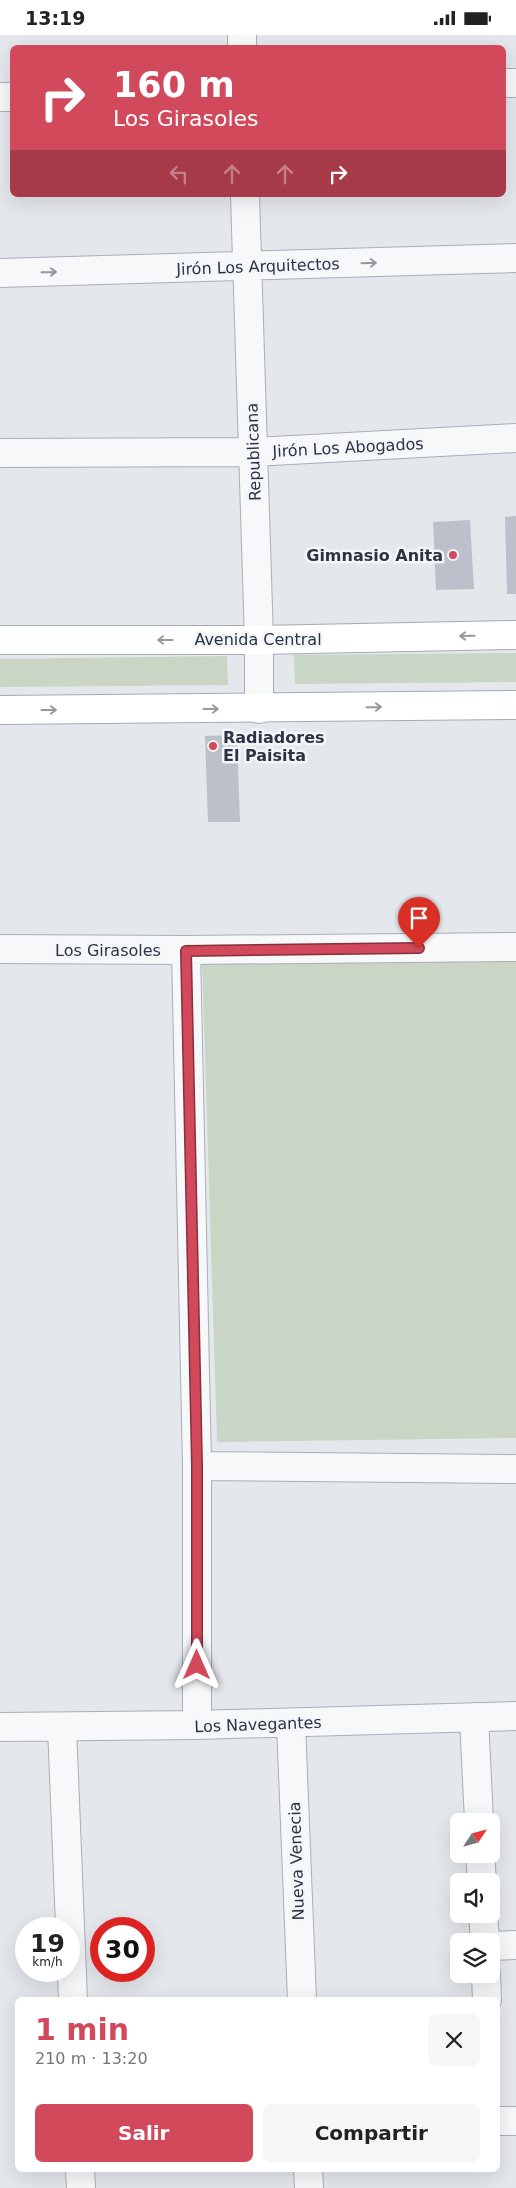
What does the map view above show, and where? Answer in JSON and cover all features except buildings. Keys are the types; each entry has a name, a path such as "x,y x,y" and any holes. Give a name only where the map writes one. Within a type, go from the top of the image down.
{"main road":[{"name":"Avenida Central","path":"0,640 259,640 516,635"},
{"path":"0,710 259,709 516,705"}],"street":[{"name":"Republicana","path":"245,197 259,640 259,709"},
{"name":"Jirón Los Arquitectos","path":"0,273 516,258"},
{"name":"Jirón Los Abogados","path":"0,453 253,452 516,438"},
{"name":"Los Girasoles","path":"0,949 186,951 516,947"},
{"path":"186,951 197,1466 197,1725"},
{"path":"197,1466 516,1469"},
{"name":"Los Navegantes","path":"0,1727 291,1723 516,1716"},
{"path":"474,1717 479,1813"},
{"name":"Nueva Venecia","path":"291,1723 302,1997"},
{"path":"62,1727 73,1997"},
{"path":"500,1946 516,1945"},
{"path":"486,1983 487,1997"},
{"path":"500,2121 516,2121"},
{"path":"80,2172 81,2188"},
{"path":"308,2172 309,2188"}],"green space":[{"path":"516,653 516,682 295,684 294,655"},
{"path":"227,656 228,685 0,687 0,659"},
{"path":"516,955 516,1438 217,1442 202,958"}],"place":[{"name":"Gimnasio Anita","path":"453,555"},
{"name":"Radiadores El Paisita","path":"213,746"}],"route":[{"path":"197,1665 197,1466 186,951 419,948"}]}
